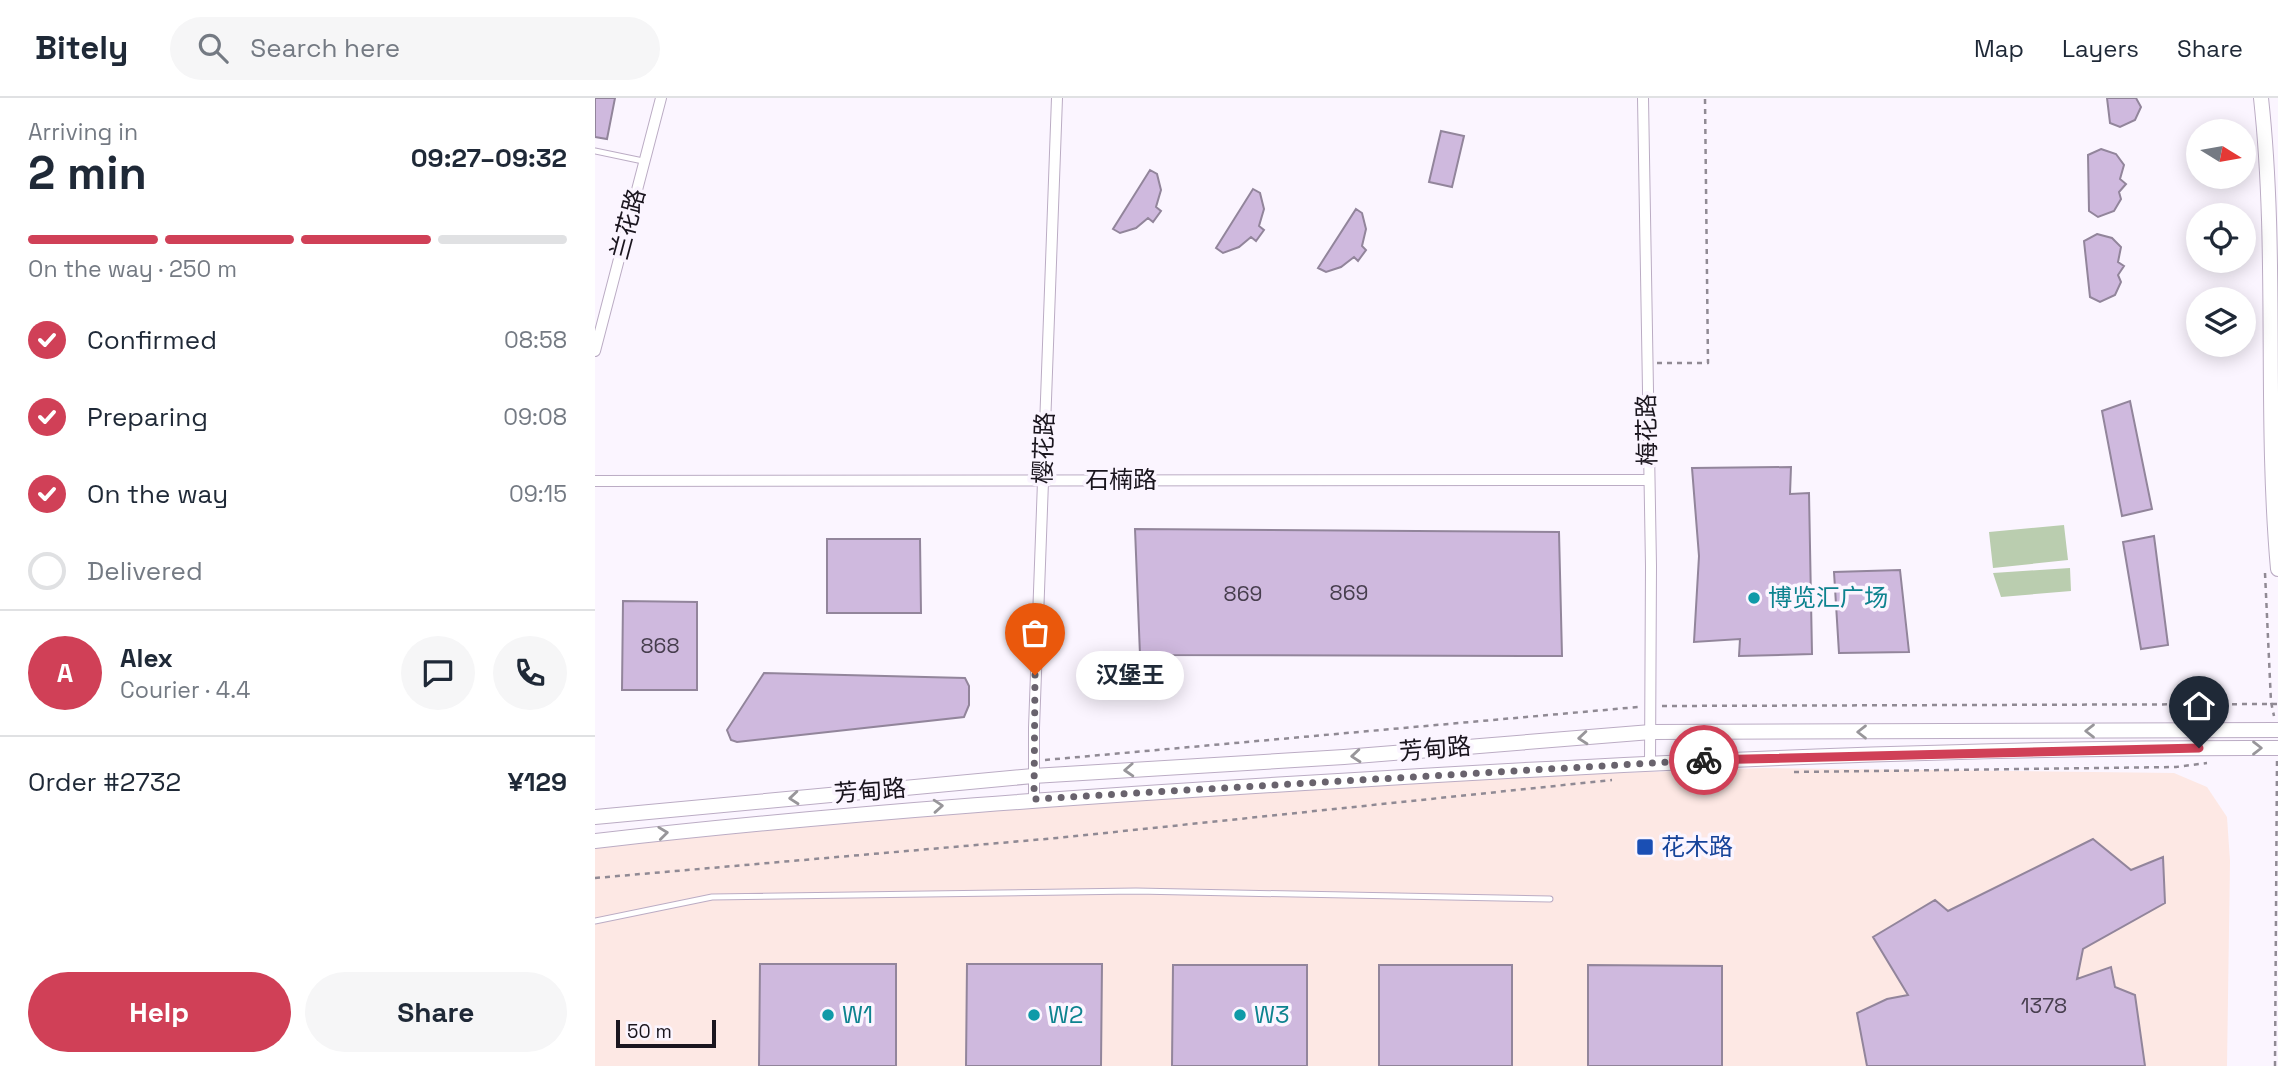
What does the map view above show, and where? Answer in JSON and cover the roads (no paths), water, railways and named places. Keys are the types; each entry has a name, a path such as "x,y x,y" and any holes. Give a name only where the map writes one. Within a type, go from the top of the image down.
{"main road":[{"path":"2261,98 2273,225 2274,519 2271,570"},
{"name":"芳甸路","path":"595,817 1033,776 1344,757 1651,732 2278,730"},
{"name":"芳甸路","path":"595,841 803,817 1034,799 1650,762 2172,748 2278,748"}],"street":[{"name":"兰花路","path":"595,351 661,98"},
{"name":"樱花路","path":"1034,799 1057,98"},
{"name":"梅花路","path":"1643,98 1650,762"},
{"name":"石楠路","path":"595,481 1648,480"}],"lane":[{"path":"596,153 645,161"},
{"path":"595,912 595,922 712,897 1136,891 1550,899"}],"place":[{"name":"博览汇广场","path":"1754,598"},
{"name":"汉堡王","path":"1035,675"},
{"name":"花木路","path":"1645,847"},
{"name":"W1","path":"828,1015"},
{"name":"W2","path":"1034,1015"},
{"name":"W3","path":"1240,1015"}]}
